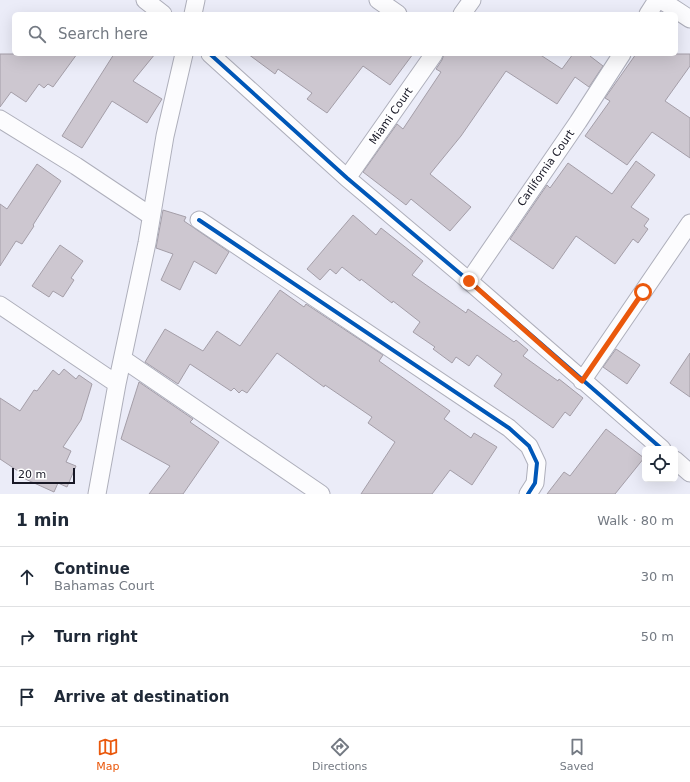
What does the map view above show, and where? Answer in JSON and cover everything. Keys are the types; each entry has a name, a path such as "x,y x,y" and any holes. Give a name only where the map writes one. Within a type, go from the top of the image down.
{"street":[{"path":"145,0 160,12"},
{"path":"193,12 196,0"},
{"path":"378,0 395,12"},
{"path":"463,12 472,0"},
{"path":"649,12 657,0"},
{"path":"661,0 690,19"},
{"path":"97,494 122,359 147,243 165,136 184,56"},
{"path":"212,56 347,178 469,281 582,381 658,446"},
{"name":"Miami Court","path":"347,178 433,56"},
{"name":"Carlifornia Court","path":"469,281 578,122 621,56"},
{"path":"0,119 76,166 151,216"},
{"path":"200,220 509,428 529,446 537,463 534,483 528,494"},
{"path":"582,381 690,223"},
{"path":"0,305 118,384"},
{"path":"122,359 321,494"},
{"path":"678,463 690,473"}],"building":[{"path":"0,54 12,54 12,56 76,56 53,87 48,84 44,88 39,84 26,102 11,92 0,107"},
{"path":"678,54 690,54 690,66 665,101 690,118 690,158 652,132 627,165 585,136 610,101 605,98 635,56 678,56"},
{"path":"113,56 153,56 133,81 162,99 147,123 112,101 82,148 62,136"},
{"path":"251,56 412,56 390,85 363,66 327,113 307,99 312,93 278,69 275,74"},
{"path":"443,56 542,56 562,69 572,56 590,56 603,66 589,87 575,77 557,104 506,71 461,136 430,174 471,207 450,231 411,199 406,205 363,172 397,124 403,129 441,72 436,69"},
{"path":"636,161 655,175 631,207 649,219 644,226 648,229 638,243 633,239 615,264 576,236 553,269 510,239 547,185 550,188 568,163 612,194"},
{"path":"37,164 61,181 22,244 16,241 0,266 0,204 7,209"},
{"path":"163,210 186,217 184,221 229,252 216,274 194,261 180,290 161,280 173,254 156,248"},
{"path":"353,215 376,235 381,228 423,261 412,275 466,313 468,309 514,342 516,340 528,350 523,356 558,381 559,379 583,398 570,416 565,412 553,428 494,386 502,374 477,355 469,366 456,357 452,363 433,349 435,347 413,332 420,322 393,301 392,303 361,279 360,281 342,267 336,274 330,269 320,280 307,269"},
{"path":"60,245 83,261 71,278 74,280 63,297 53,291 49,297 32,286"},
{"path":"280,290 304,307 306,304 383,355 379,361 450,411 444,419 471,438 474,433 497,447 472,485 450,470 432,494 361,494 395,442 368,423 372,417 325,385 324,387 277,353 247,393 242,390 239,393 234,388 231,391 190,364 178,384 145,362 165,329 203,351 217,331 240,346"},
{"path":"616,349 640,365 627,384 603,367"},
{"path":"690,353 690,397 670,383"},
{"path":"64,369 76,379 79,375 92,384 81,420 63,447 71,451 66,462 76,466 67,487 58,483 54,492 23,478 24,475 0,459 0,398 20,411 34,390 37,391 53,370 59,375"},
{"path":"139,382 193,419 190,422 219,442 183,494 149,494 170,466 121,439"},
{"path":"606,429 642,456 642,460 615,494 547,494 564,472 570,476"}],"cycle path":[{"path":"212,56 347,178 469,281 659,446"},
{"path":"199,220 509,428 529,446 537,463 535,483 528,494"}],"route":[{"path":"469,281 582,381 643,292"}]}
